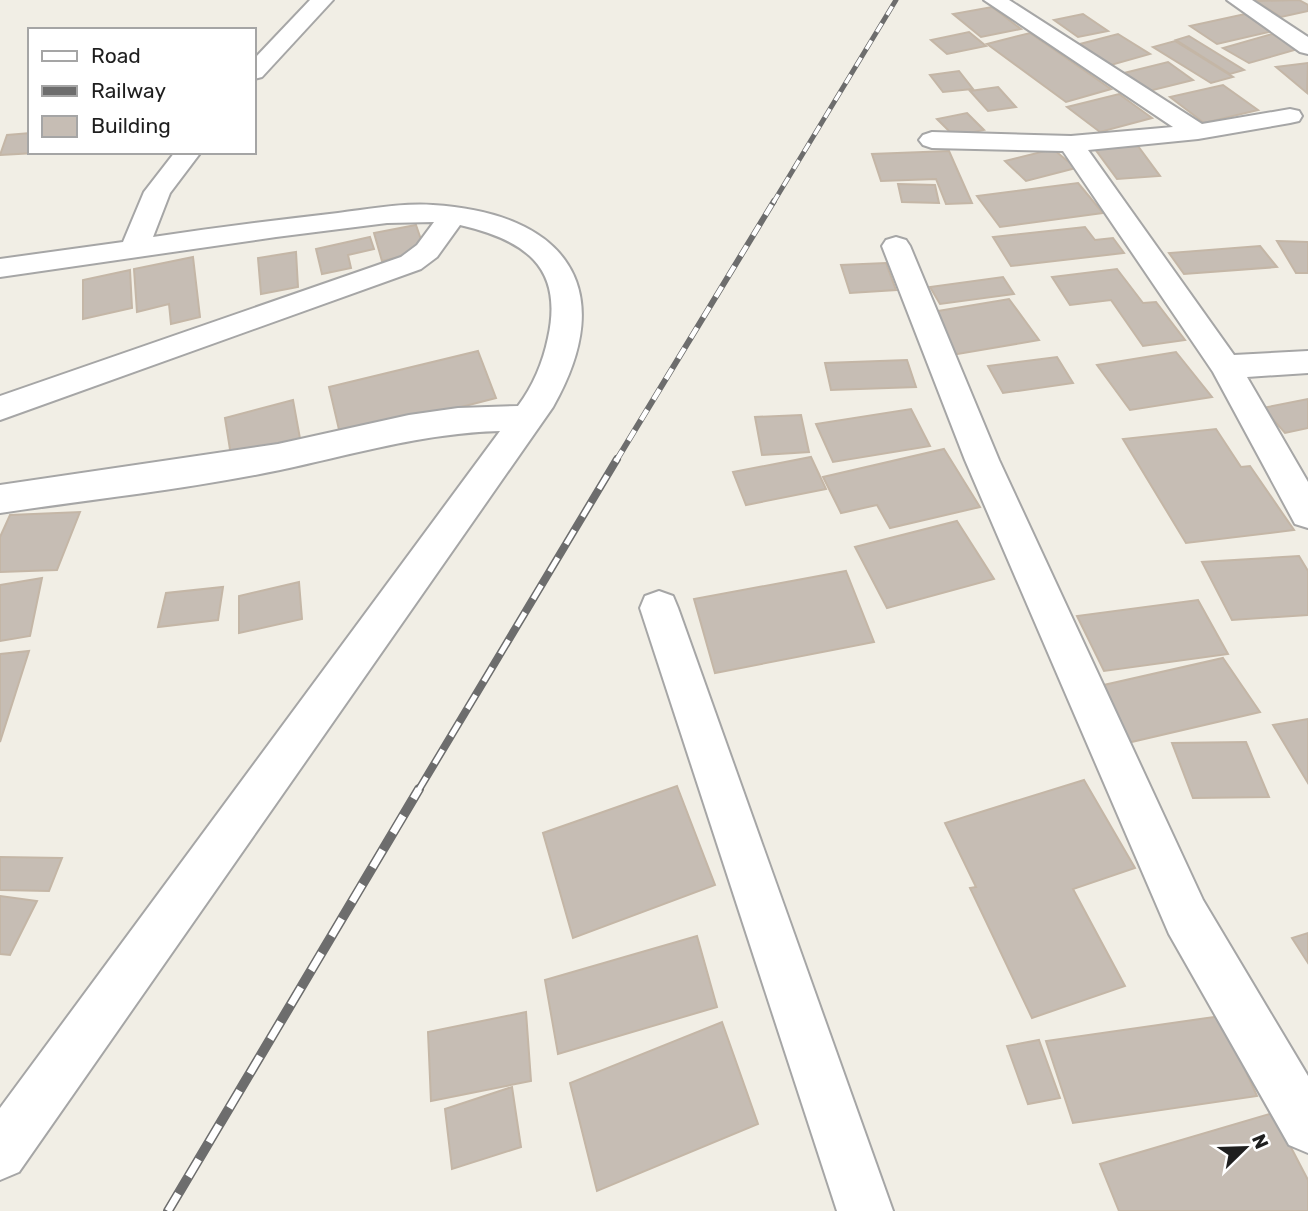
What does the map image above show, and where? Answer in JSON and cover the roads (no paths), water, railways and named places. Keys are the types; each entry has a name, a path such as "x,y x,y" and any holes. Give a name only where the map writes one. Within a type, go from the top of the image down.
{"street":[{"path":"256,70 322,0"},
{"path":"995,0 1198,132"},
{"path":"1238,0 1308,47"},
{"path":"932,139 1071,144 1198,132 1299,113 1308,136"},
{"path":"1071,144 1226,367 1308,514"},
{"path":"134,249 157,192 186,154"},
{"path":"0,268 241,232 425,212 481,221 533,241 551,257 564,278 568,314 561,355 541,398 0,1153"},
{"path":"0,408 411,263 427,251 452,217"},
{"path":"896,246 982,460 1186,917 1308,1126"},
{"path":"1226,367 1308,362"},
{"path":"0,499 278,457 422,425 458,420 527,418"},
{"path":"659,608 865,1211"}],"railway":[{"path":"773,203 896,0"},
{"path":"616,461 774,201"},
{"path":"418,791 617,459"},
{"path":"168,1211 419,789"}]}
